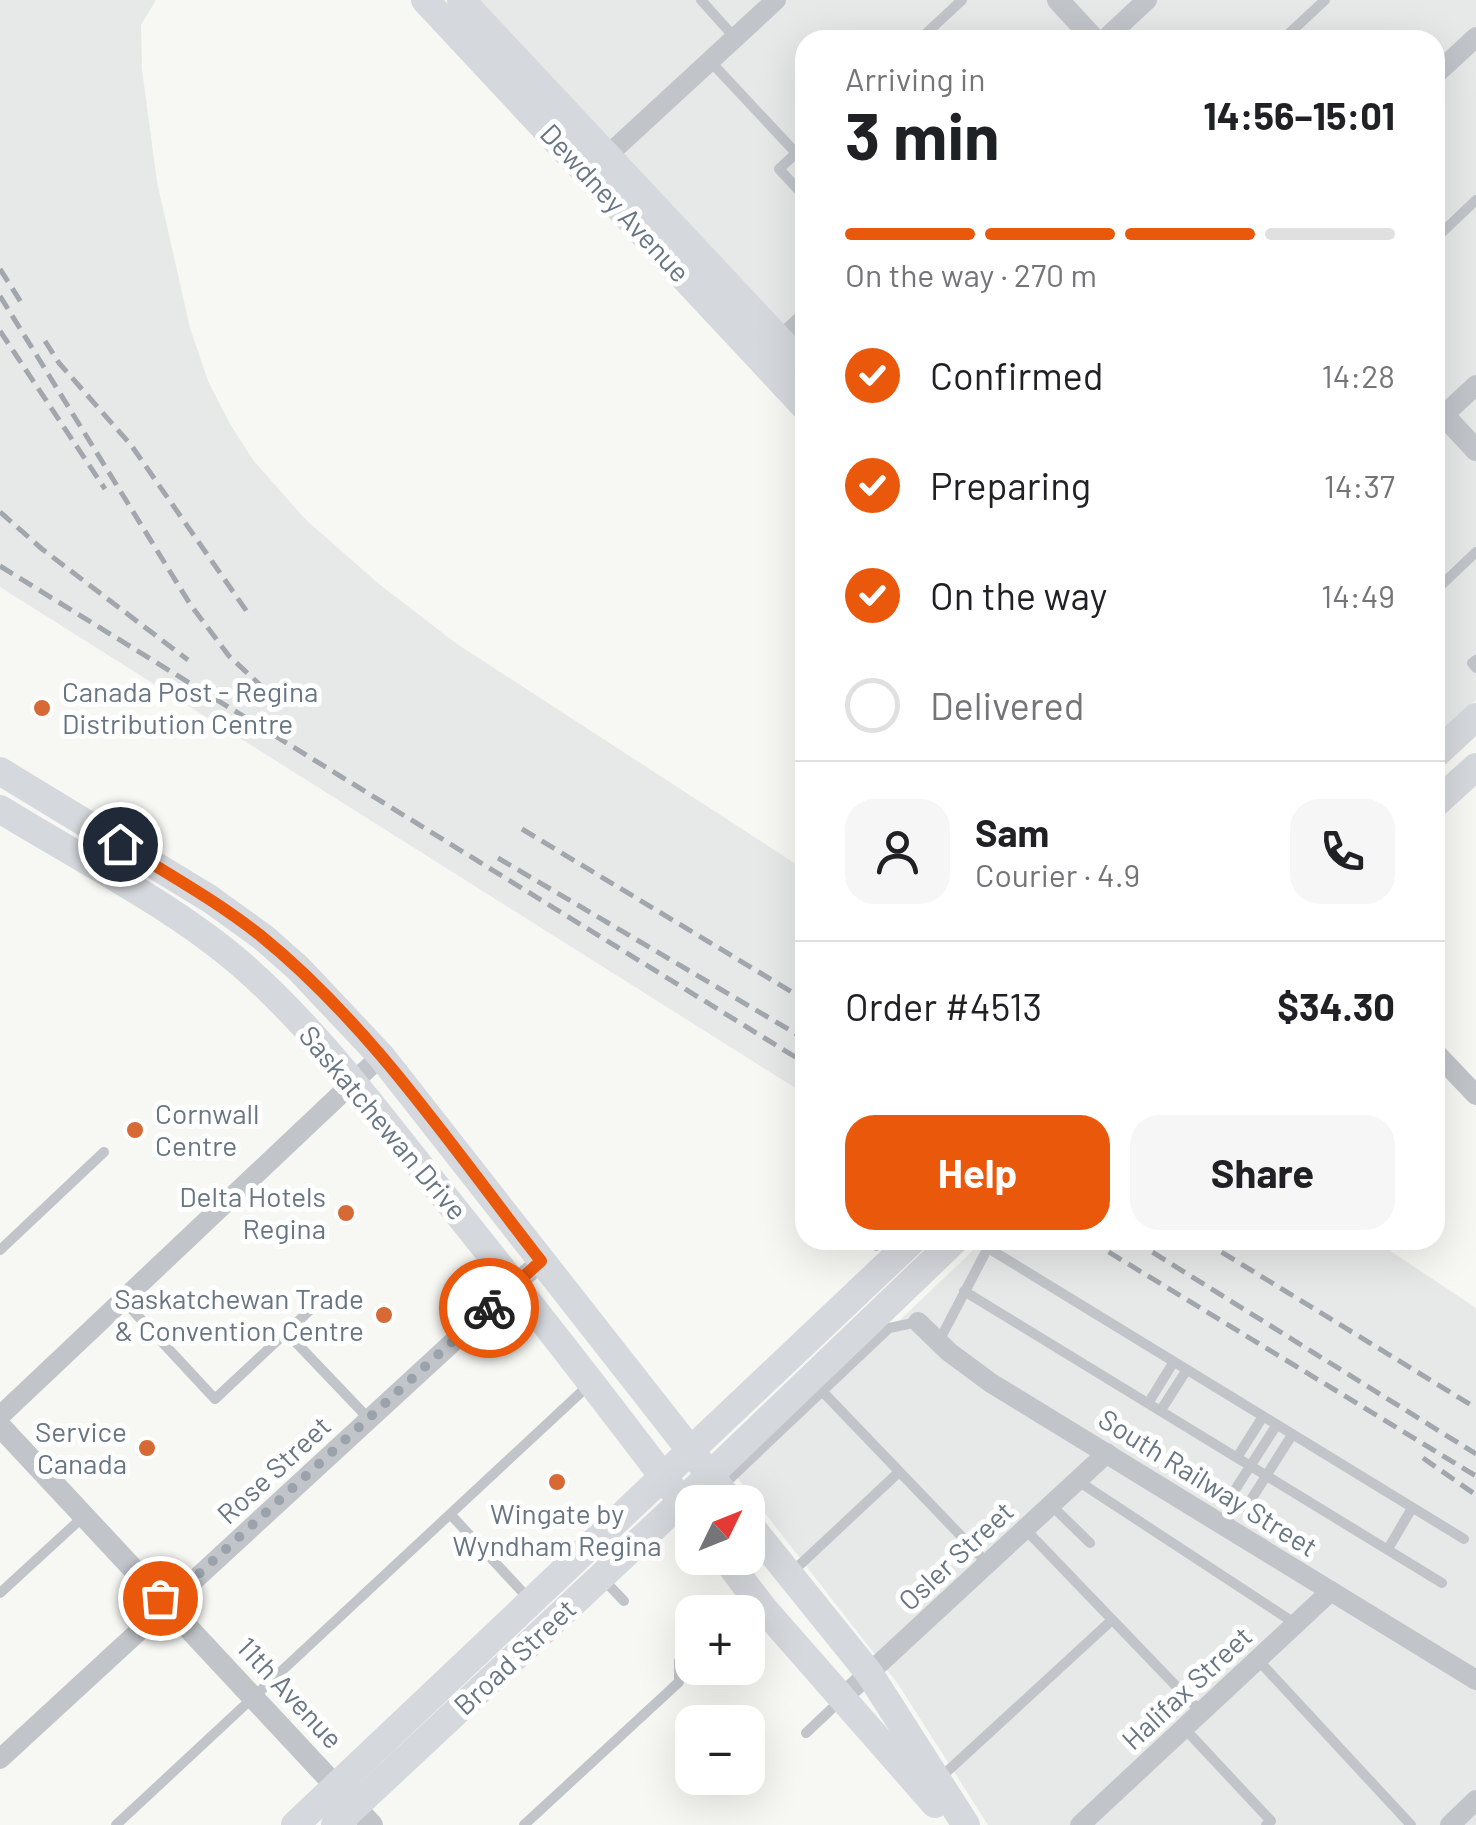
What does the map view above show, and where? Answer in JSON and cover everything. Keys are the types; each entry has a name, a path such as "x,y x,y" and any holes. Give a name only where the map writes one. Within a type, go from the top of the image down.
{"main road":[{"name":"Dewdney Avenue","path":"426,0 795,357"},
{"name":"Dewdney Avenue","path":"460,0 795,395"},
{"path":"1445,746 1476,717"},
{"path":"1445,795 1476,767"},
{"name":"Saskatchewan Drive","path":"0,771 239,919 299,969 381,1056 717,1485"},
{"name":"Saskatchewan Drive","path":"0,809 210,940 273,994 515,1284 675,1493"},
{"name":"Broad Street","path":"350,1811 532,1602 902,1250"},
{"name":"Broad Street","path":"724,1485 945,1250"},
{"name":"Broad Street","path":"295,1825 350,1811 601,1576 675,1517"},
{"path":"765,1544 870,1673 966,1825"},
{"path":"738,1575 841,1699 954,1825"}],"street":[{"path":"597,165 776,0"},
{"path":"1058,0 1086,30"},
{"path":"1115,30 1147,0"},
{"path":"1445,66 1476,37"},
{"path":"780,341 795,327"},
{"path":"1445,409 1476,384"},
{"path":"1445,421 1476,450"},
{"path":"0,1416 381,1056"},
{"path":"1445,1062 1476,1095"},
{"name":"Rose Street","path":"0,1759 541,1261"},
{"name":"South Railway Street","path":"918,1322 991,1383 1107,1453 1230,1517 1331,1591 1476,1680"},
{"name":"11th Avenue","path":"0,1426 253,1698 350,1811"},
{"name":"Osler Street","path":"841,1699 1107,1453"},
{"name":"Halifax Street","path":"1080,1825 1331,1591"},
{"path":"1450,1825 1476,1800"}],"lane":[{"path":"700,0 735,38"},
{"path":"930,30 962,0"},
{"path":"1293,30 1325,0"},
{"path":"710,62 795,143"},
{"path":"795,154 779,169 795,186"},
{"path":"1445,230 1476,200"},
{"path":"1445,581 1476,552"},
{"path":"1476,660 1472,663 1476,668"},
{"path":"0,1250 104,1152"},
{"path":"938,1342 987,1250"},
{"path":"999,1250 1173,1363 1464,1538"},
{"path":"964,1291 1442,1583"},
{"path":"123,1300 216,1399 326,1296"},
{"path":"724,1485 889,1328 918,1322"},
{"path":"286,1332 369,1420"},
{"path":"1148,1402 1173,1363"},
{"path":"1161,1410 1186,1370"},
{"path":"116,1825 590,1384"},
{"path":"822,1391 988,1564"},
{"path":"1238,1456 1262,1418"},
{"path":"1230,1517 1232,1496 1276,1426"},
{"path":"1230,1517 1247,1506 1292,1435"},
{"path":"789,1574 899,1472"},
{"path":"1077,1481 1296,1624"},
{"path":"1052,1505 1090,1543"},
{"path":"1388,1549 1412,1508"},
{"path":"451,1515 532,1602"},
{"path":"0,1593 84,1516"},
{"path":"1025,1529 1201,1712"},
{"path":"601,1576 624,1602"},
{"path":"936,1782 1112,1620"},
{"path":"1258,1660 1410,1825"},
{"path":"524,1825 676,1685"},
{"path":"806,1733 841,1699"},
{"path":"1184,1728 1270,1821 1266,1825"}],"shaded area":[{"path":"0,0 156,0 141,25 142,70 157,182 190,328 208,381 230,424 253,460 306,520 379,584 457,644 795,864 795,1088 0,587"},
{"path":"474,0 1476,0 1476,700 1445,729 1445,30 795,30 795,346"},
{"path":"973,1250 1389,1250 1476,1308 1476,1825 988,1825 898,1684 765,1513 765,1485 743,1485 736,1476"}],"railway":[{"path":"0,269 24,307"},
{"path":"0,296 190,604 229,656 284,707"},
{"path":"0,331 105,489"},
{"path":"45,341 59,363 131,445 250,616"},
{"path":"0,512 42,549 188,660"},
{"path":"0,566 795,1057"},
{"path":"522,829 795,994"},
{"path":"498,858 795,1033"},
{"path":"1105,1250 1476,1476"},
{"path":"1149,1250 1476,1454"},
{"path":"1218,1250 1476,1408"},
{"path":"1423,1458 1476,1495"}],"way so far":[{"path":"160,1598 166,1604 489,1308"}],"place":[{"name":"Canada Post - Regina Distribution Centre","path":"42,708"},
{"name":"Cornwall Centre","path":"135,1130"},
{"name":"Delta Hotels Regina","path":"346,1213"},
{"name":"Saskatchewan Trade & Convention Centre","path":"384,1315"},
{"name":"Service Canada","path":"147,1448"},
{"name":"Wingate by Wyndham Regina","path":"557,1482"}],"route":[{"path":"120,844 210,899 264,938 299,969 381,1056 541,1261 489,1308"}]}
